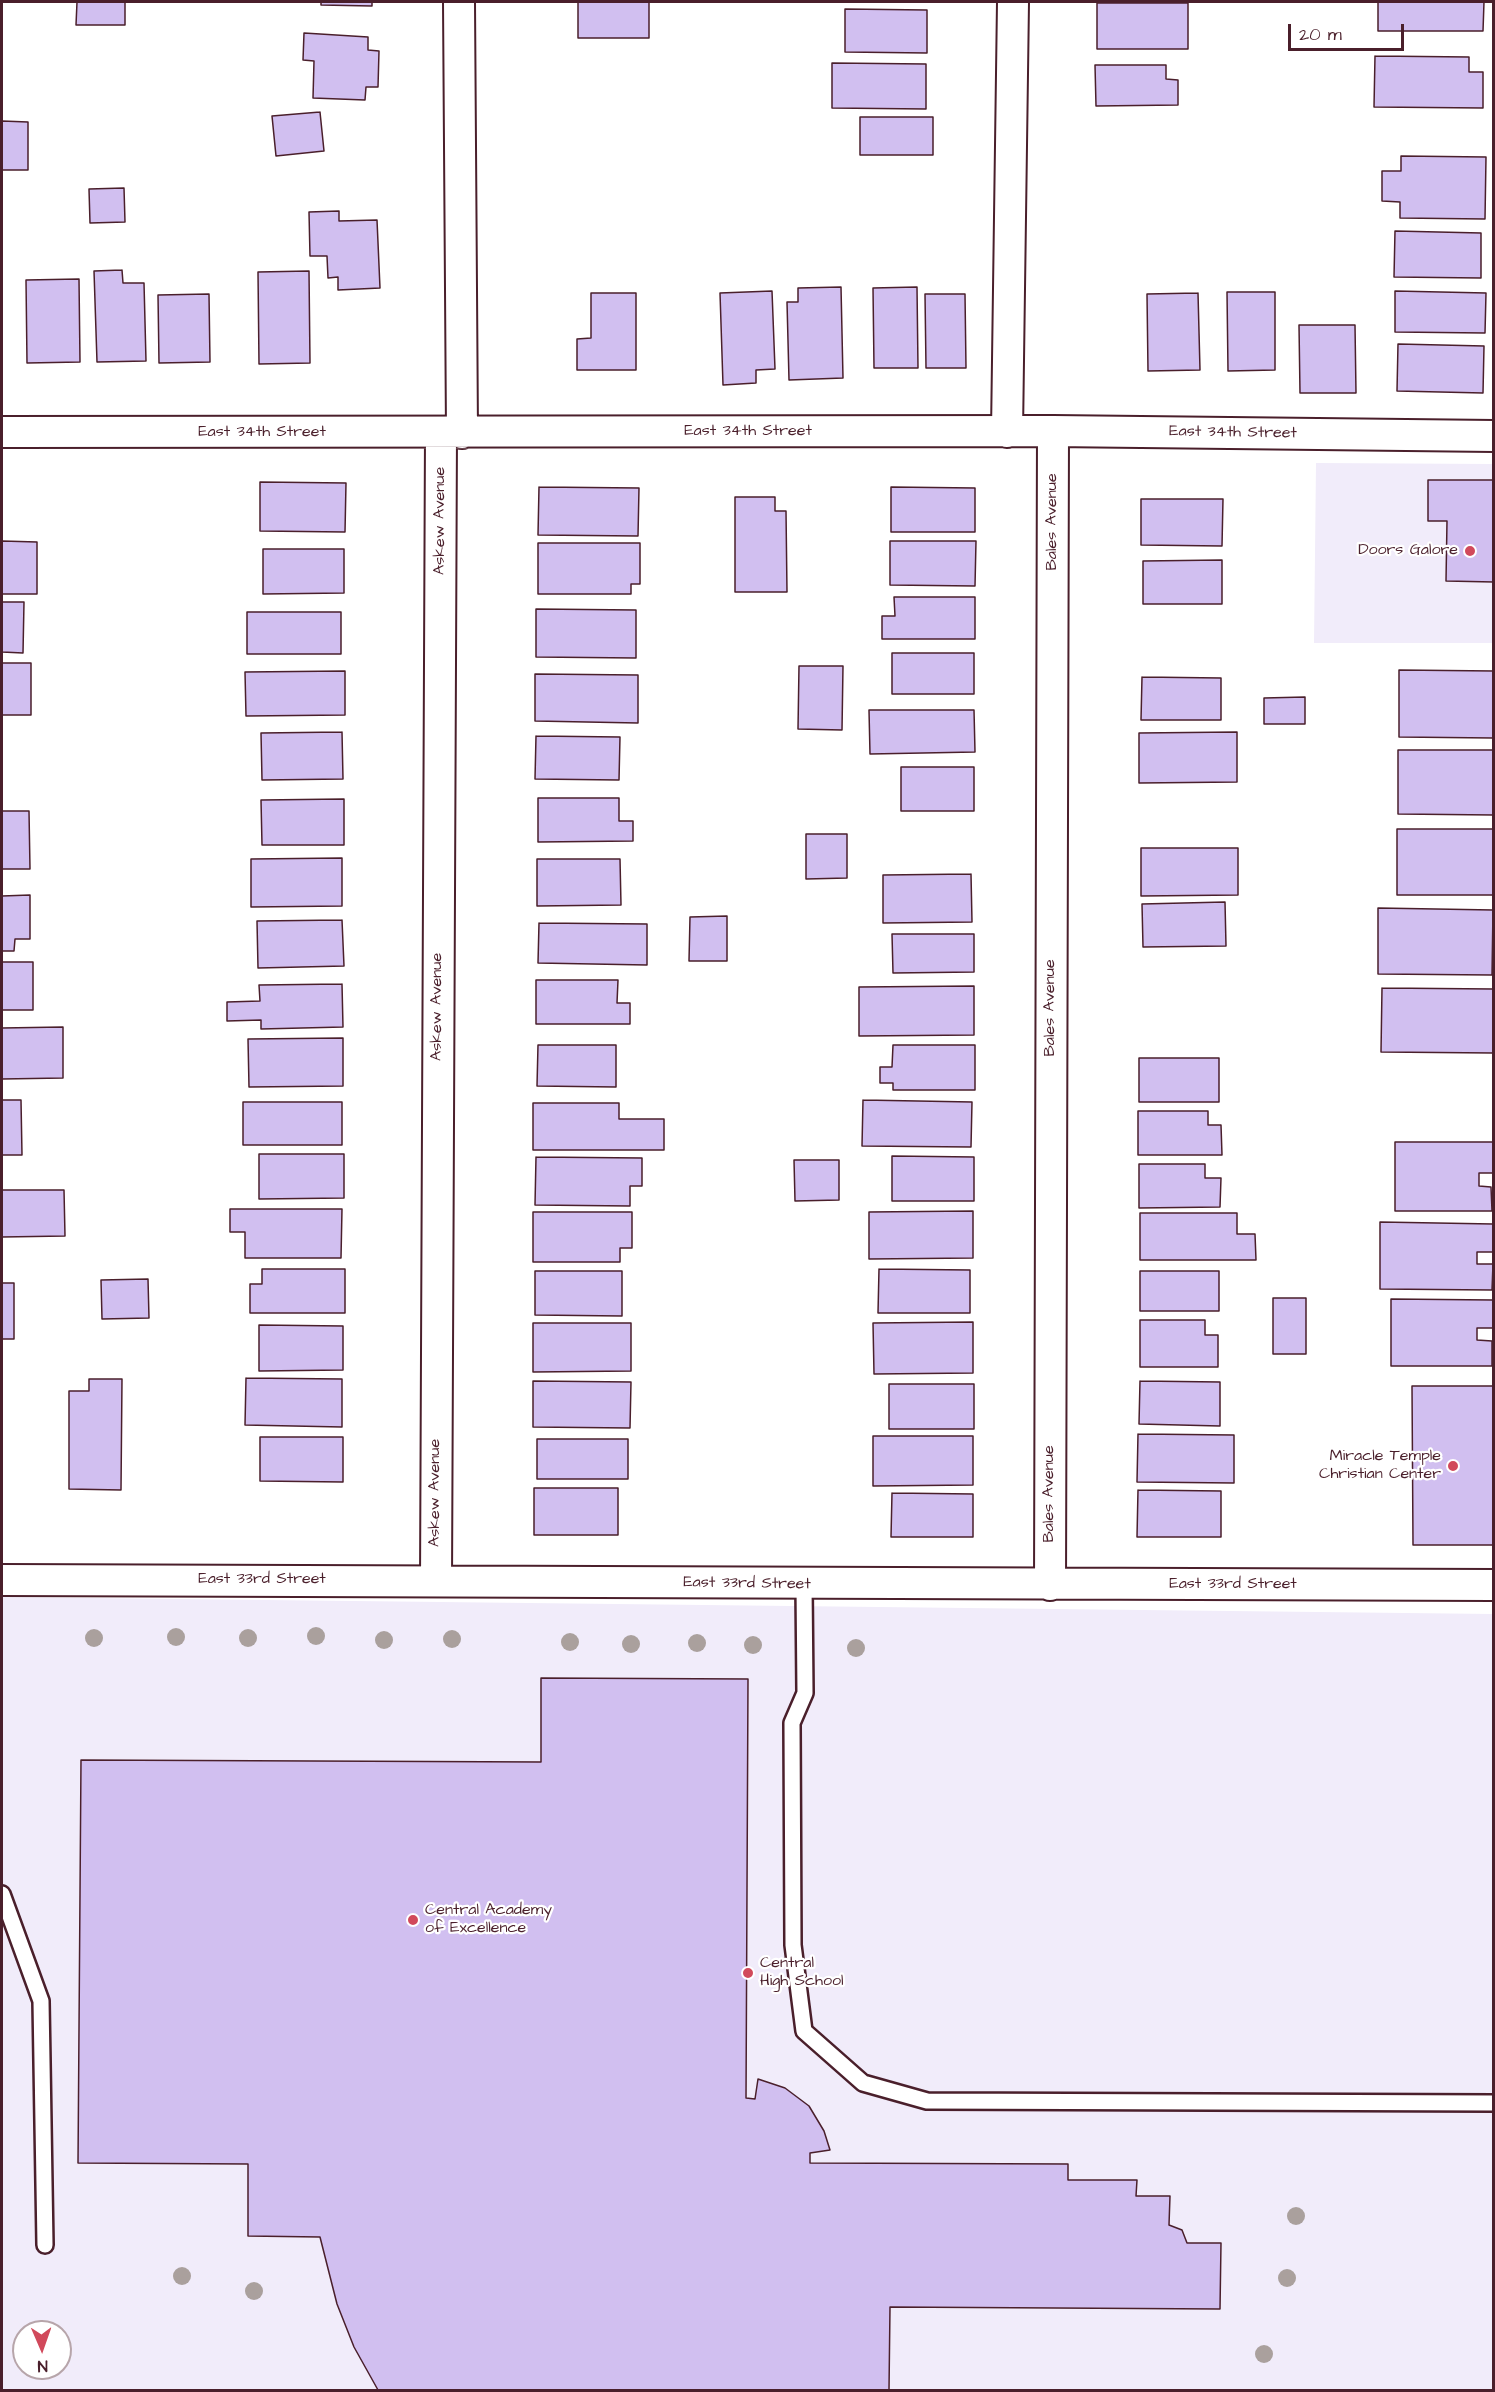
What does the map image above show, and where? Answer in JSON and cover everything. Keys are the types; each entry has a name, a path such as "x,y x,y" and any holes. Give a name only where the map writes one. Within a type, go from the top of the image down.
{"street":[{"name":"Askew Avenue","path":"436,1581 459,2"},
{"path":"1007,432 1013,2"},
{"name":"East 34th Street","path":"2,432 1053,431 1494,436"},
{"name":"Bales Avenue","path":"1050,1585 1053,431"},
{"name":"East 33rd Street","path":"2,1580 804,1585 1494,1585"}],"lane":[{"path":"804,1585 805,1693 792,1722 794,1945 804,2031 863,2083 927,2101 1494,2103"},
{"path":"2,1894 41,2001 45,2246"}],"shaded area":[{"path":"1316,463 1493,464 1493,643 1314,643"},
{"name":"Central High School","path":"2,1597 1493,1614 1493,2390 2,2390"}],"building":[{"path":"77,2 125,2 125,25 76,25"},
{"path":"321,2 372,2 372,6 321,5"},
{"path":"578,2 649,2 649,38 578,38"},
{"path":"1378,2 1484,2 1483,31 1378,31"},
{"path":"1097,3 1188,3 1188,49 1097,49"},
{"path":"845,9 927,10 927,53 845,52"},
{"path":"304,33 368,37 368,50 379,51 378,87 366,87 365,100 313,98 314,61 303,60"},
{"path":"1375,56 1469,57 1469,72 1483,72 1483,108 1374,107"},
{"path":"832,63 926,64 926,109 832,108"},
{"path":"1095,65 1166,65 1166,79 1178,80 1178,105 1096,106"},
{"path":"320,112 324,151 276,156 272,116"},
{"path":"860,117 933,117 933,155 860,155"},
{"path":"2,121 28,122 28,170 2,170"},
{"path":"1401,156 1486,157 1485,219 1400,218 1400,202 1382,201 1382,171 1401,171"},
{"path":"124,188 125,222 90,223 89,189"},
{"path":"339,211 339,221 377,220 380,288 338,290 338,277 328,278 327,256 310,256 309,212"},
{"path":"1395,231 1481,233 1481,278 1394,277"},
{"path":"122,270 123,283 144,283 146,361 97,362 94,271"},
{"path":"309,271 310,363 259,364 258,272"},
{"path":"79,279 80,362 27,363 26,280"},
{"path":"841,287 843,378 789,380 787,302 798,302 798,288"},
{"path":"917,287 918,368 874,368 873,288"},
{"path":"772,291 775,369 756,370 756,383 723,385 720,293"},
{"path":"1395,291 1486,293 1485,333 1395,332"},
{"path":"1227,292 1275,292 1275,370 1228,371"},
{"path":"591,293 636,293 636,370 577,370 577,339 591,338"},
{"path":"1198,293 1200,370 1148,371 1147,294"},
{"path":"209,294 210,362 159,363 158,295"},
{"path":"925,294 965,294 966,368 926,368"},
{"path":"1299,325 1355,325 1356,393 1300,393"},
{"path":"1398,344 1484,346 1483,393 1397,391"},
{"name":"Doors Galore","path":"1428,480 1494,480 1494,582 1446,581 1447,521 1428,521"},
{"path":"260,482 346,483 345,532 260,531"},
{"path":"539,487 639,488 638,536 538,535"},
{"path":"891,487 975,488 975,532 891,532"},
{"path":"735,497 775,497 775,511 786,511 787,592 735,592"},
{"path":"1141,499 1223,499 1222,546 1141,545"},
{"path":"2,541 37,542 37,594 2,594"},
{"path":"890,541 976,541 975,586 890,585"},
{"path":"538,543 640,543 640,584 631,584 631,594 538,594"},
{"path":"263,549 344,549 344,593 263,594"},
{"path":"1222,560 1222,604 1143,604 1143,561"},
{"path":"894,597 975,597 975,639 882,639 882,616 895,616"},
{"path":"2,602 24,602 23,653 2,652"},
{"path":"536,609 636,610 636,658 536,657"},
{"path":"247,612 341,612 341,654 247,654"},
{"path":"892,653 974,653 974,694 892,694"},
{"path":"2,663 31,663 31,715 2,715"},
{"path":"799,666 843,666 842,730 798,729"},
{"path":"1399,670 1494,671 1493,738 1399,737"},
{"path":"345,671 345,715 246,716 245,672"},
{"path":"535,674 638,675 638,723 535,721"},
{"path":"1142,677 1221,678 1221,720 1141,720"},
{"path":"1305,697 1305,724 1264,724 1264,698"},
{"path":"869,710 974,710 975,752 870,754"},
{"path":"342,732 343,779 262,780 261,733"},
{"path":"1237,732 1237,782 1139,783 1139,733"},
{"path":"536,736 620,737 619,780 535,779"},
{"path":"1398,750 1494,750 1494,815 1398,814"},
{"path":"901,767 974,767 974,811 901,811"},
{"path":"538,798 619,798 619,821 633,821 633,841 538,842"},
{"path":"344,799 344,845 262,845 261,800"},
{"path":"2,811 29,811 30,869 2,869"},
{"path":"1397,829 1494,829 1494,895 1397,895"},
{"path":"806,834 847,834 847,878 806,879"},
{"path":"1141,848 1238,848 1238,895 1141,896"},
{"path":"342,858 342,906 251,907 251,859"},
{"path":"537,859 620,859 621,905 537,906"},
{"path":"971,874 972,922 883,923 883,875"},
{"path":"30,895 30,939 15,939 14,951 2,951 2,896"},
{"path":"1225,902 1226,946 1143,947 1142,904"},
{"path":"1378,908 1493,910 1492,975 1378,974"},
{"path":"727,916 727,961 689,961 690,917"},
{"path":"342,920 344,966 258,968 257,921"},
{"path":"539,923 647,924 647,965 538,963"},
{"path":"892,934 974,934 974,972 893,973"},
{"path":"2,962 33,962 33,1010 2,1010"},
{"path":"536,980 618,980 617,1003 630,1003 630,1024 536,1024"},
{"path":"342,984 343,1027 261,1029 261,1020 227,1021 227,1002 260,1001 259,985"},
{"path":"974,986 974,1035 859,1036 859,987"},
{"path":"1382,988 1493,989 1493,1053 1381,1052"},
{"path":"63,1027 63,1078 2,1079 2,1028"},
{"path":"343,1038 343,1086 249,1087 248,1039"},
{"path":"538,1045 616,1045 616,1087 537,1086"},
{"path":"893,1045 975,1045 975,1090 893,1090 893,1083 880,1083 880,1067 892,1067"},
{"path":"1139,1058 1219,1058 1219,1102 1139,1102"},
{"path":"2,1100 21,1100 22,1155 2,1155"},
{"path":"863,1100 972,1102 971,1147 862,1146"},
{"path":"243,1102 342,1102 342,1145 243,1145"},
{"path":"533,1103 619,1103 619,1119 664,1119 664,1150 533,1150"},
{"path":"1138,1111 1208,1111 1208,1125 1221,1125 1222,1155 1138,1155"},
{"path":"1395,1142 1493,1142 1493,1173 1479,1173 1479,1186 1491,1187 1492,1211 1395,1211"},
{"path":"259,1154 344,1154 344,1198 259,1199"},
{"path":"892,1156 974,1157 974,1201 892,1201"},
{"path":"536,1157 642,1158 642,1186 630,1186 630,1206 535,1205"},
{"path":"794,1160 839,1160 839,1200 795,1201"},
{"path":"1139,1164 1205,1164 1205,1178 1221,1178 1220,1207 1139,1208"},
{"path":"2,1190 64,1190 65,1236 2,1237"},
{"path":"230,1209 342,1209 341,1258 245,1258 245,1232 230,1232"},
{"path":"973,1211 973,1258 869,1259 869,1212"},
{"path":"533,1212 632,1212 632,1248 620,1248 620,1262 533,1262"},
{"path":"1140,1213 1237,1213 1237,1234 1255,1234 1256,1260 1140,1260"},
{"path":"1380,1222 1493,1224 1493,1252 1477,1252 1477,1264 1493,1264 1492,1290 1380,1289"},
{"path":"262,1269 345,1269 345,1313 250,1313 250,1284 262,1284"},
{"path":"879,1269 970,1270 970,1313 878,1313"},
{"path":"535,1271 622,1271 622,1316 535,1315"},
{"path":"1140,1271 1219,1271 1219,1311 1140,1311"},
{"path":"148,1279 149,1318 102,1319 101,1280"},
{"path":"2,1283 14,1283 14,1339 2,1339"},
{"path":"1273,1298 1306,1298 1306,1354 1273,1354"},
{"path":"1391,1299 1493,1300 1493,1328 1477,1328 1477,1340 1492,1341 1492,1366 1391,1366"},
{"path":"1140,1320 1205,1320 1205,1335 1218,1335 1218,1367 1140,1367"},
{"path":"973,1322 973,1373 874,1374 873,1323"},
{"path":"533,1323 631,1323 631,1371 533,1372"},
{"path":"259,1325 343,1326 343,1370 259,1371"},
{"path":"246,1378 342,1379 342,1427 245,1425"},
{"path":"89,1379 122,1379 121,1490 69,1489 69,1391 89,1391"},
{"path":"533,1381 631,1382 630,1428 533,1427"},
{"path":"1140,1381 1220,1382 1220,1426 1139,1424"},
{"path":"889,1384 974,1384 974,1429 889,1429"},
{"name":"Miracle Temple Christian Center","path":"1412,1386 1494,1386 1494,1545 1413,1545"},
{"path":"1138,1434 1234,1435 1234,1483 1137,1482"},
{"path":"873,1436 973,1436 973,1485 873,1486"},
{"path":"260,1437 343,1437 343,1482 260,1481"},
{"path":"537,1439 628,1439 628,1479 537,1479"},
{"path":"534,1488 618,1488 618,1535 534,1535"},
{"path":"1138,1490 1221,1491 1221,1537 1137,1537"},
{"path":"892,1493 973,1494 973,1537 891,1537"},
{"name":"Central Academy of Excellence","path":"541,1678 748,1679 746,2098 755,2099 758,2079 785,2088 809,2106 824,2131 830,2150 810,2153 810,2163 1068,2164 1068,2180 1137,2180 1136,2196 1170,2196 1169,2225 1182,2230 1187,2243 1221,2243 1220,2309 890,2307 889,2390 378,2390 354,2347 337,2304 320,2237 248,2236 248,2164 78,2163 81,1760 541,1762"}],"place":[{"name":"Doors Galore","path":"1470,551"},
{"name":"Miracle Temple Christian Center","path":"1453,1466"},
{"name":"Central Academy of Excellence","path":"413,1920"},
{"name":"Central High School","path":"748,1973"}]}
